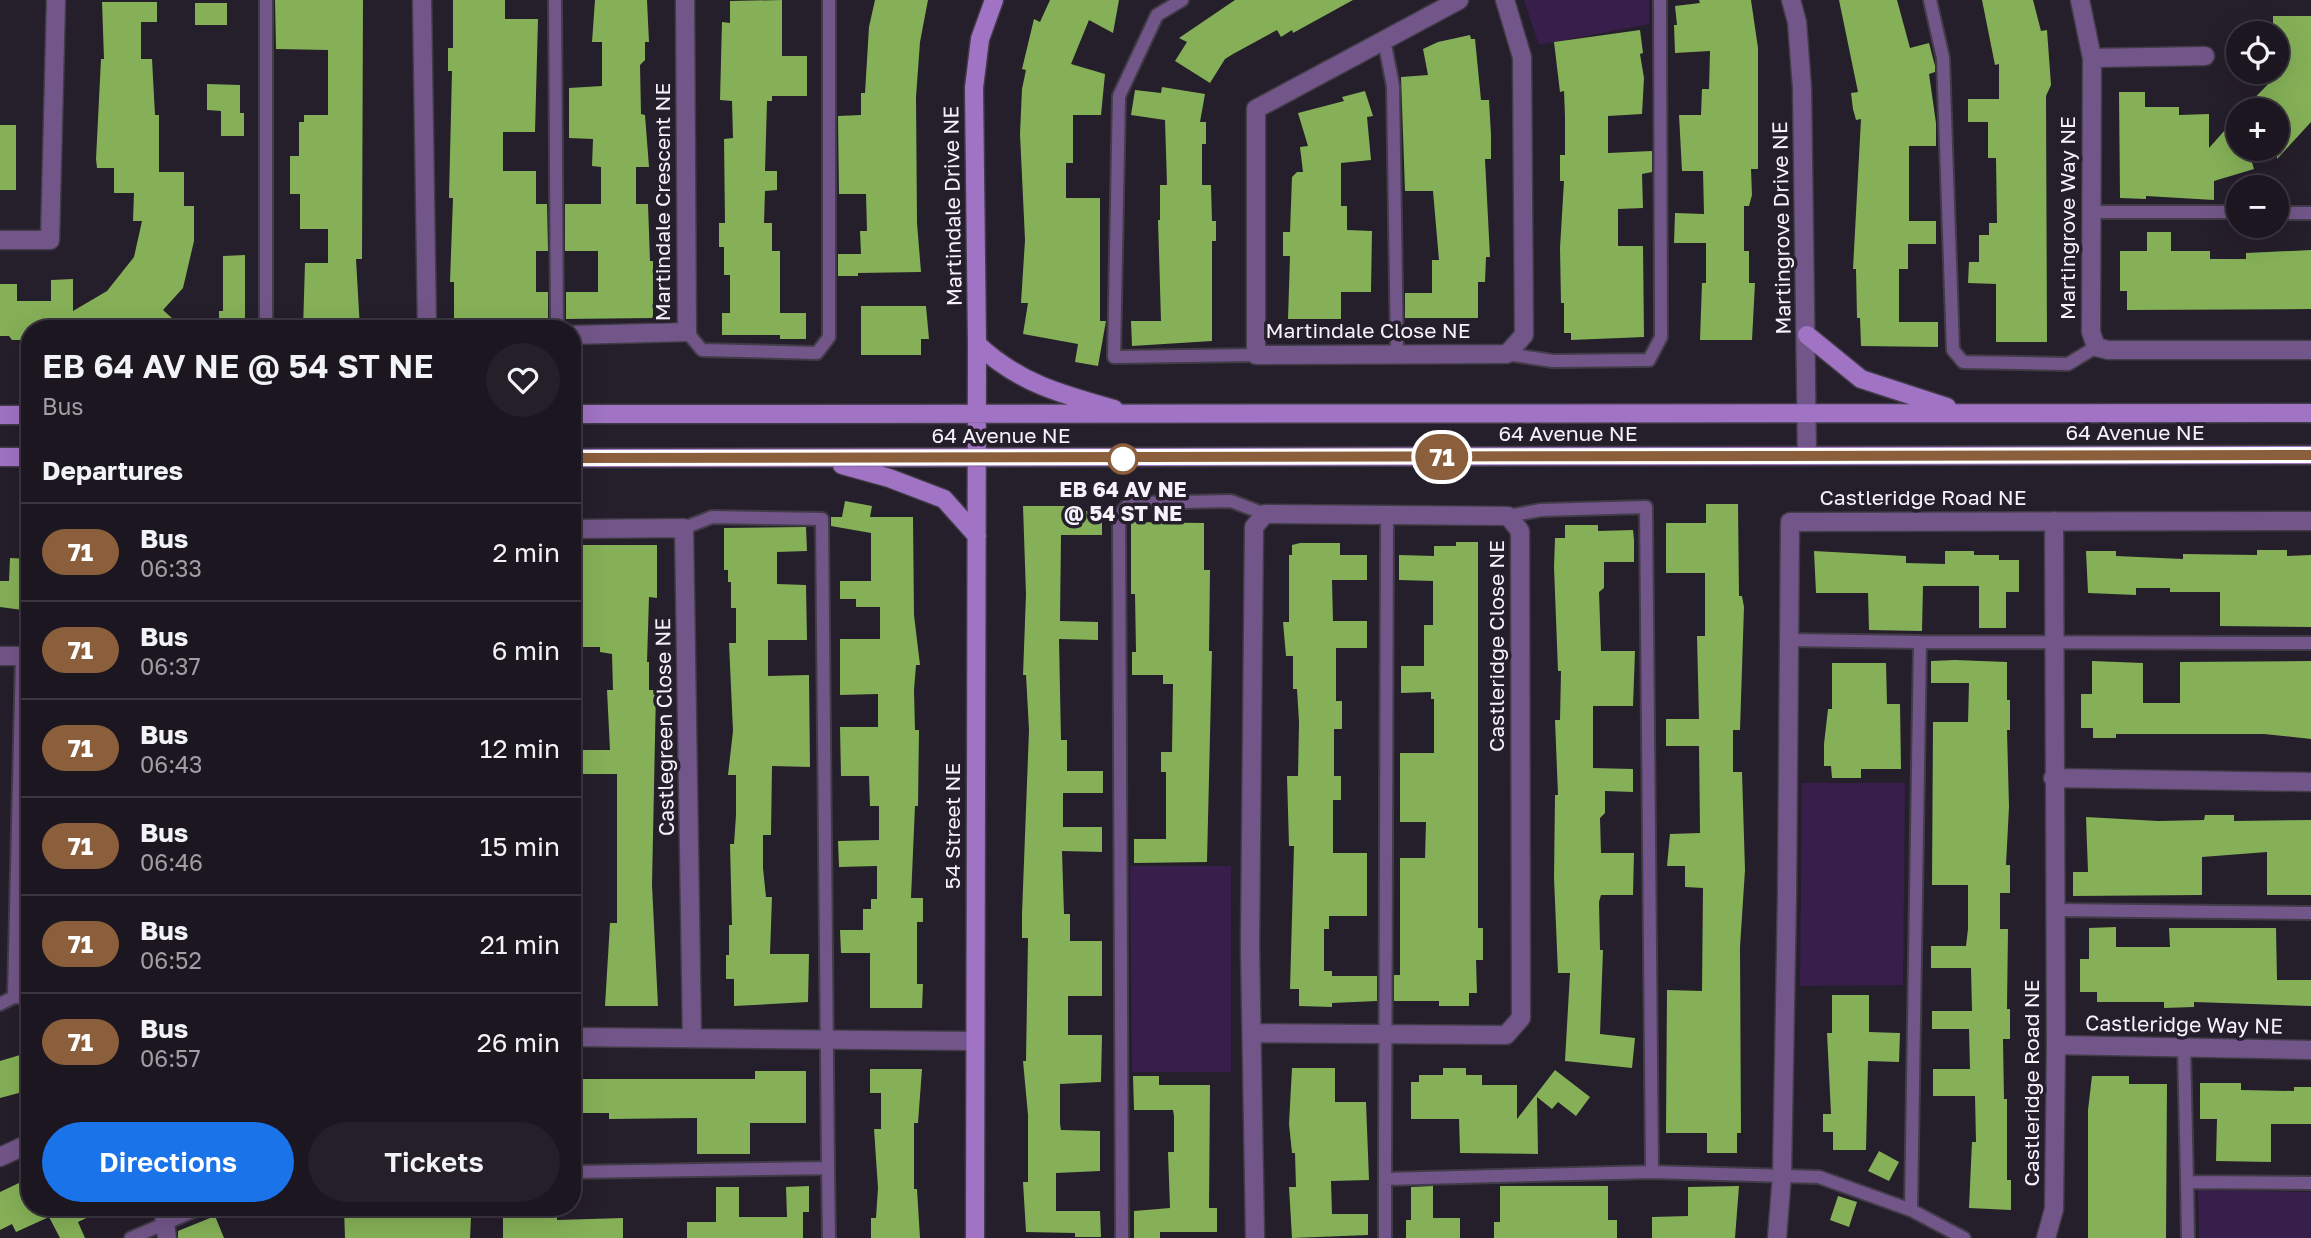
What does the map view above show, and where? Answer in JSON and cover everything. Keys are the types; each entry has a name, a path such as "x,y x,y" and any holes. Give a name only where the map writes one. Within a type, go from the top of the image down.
{"main road":[{"name":"Martindale Drive NE","path":"977,414 974,88 980,39 994,0"},
{"path":"1807,335 1861,379 1964,412"},
{"path":"977,344 1006,369 1050,391 1136,415"},
{"name":"64 Avenue NE","path":"581,414 2311,413"},
{"name":"54 Street NE","path":"975,1238 977,414"},
{"path":"0,415 21,415"},
{"name":"64 Avenue NE","path":"581,458 2311,455"},
{"path":"0,457 21,457"},
{"path":"820,458 889,478 944,499 977,536"}],"street":[{"path":"0,240 50,240 55,0"},
{"path":"422,0 427,320"},
{"name":"Martindale Crescent NE","path":"581,335 687,332 685,0"},
{"name":"Martindale Close NE","path":"1459,0 1256,109 1256,355 1507,354"},
{"path":"1505,0 1522,57 1524,335 1507,354"},
{"name":"Martingrove Drive NE","path":"1791,0 1797,22 1802,88 1807,456"},
{"name":"Martingrove Way NE","path":"2080,0 2092,58 2091,332 2096,347 2108,350 2311,350"},
{"path":"2092,58 2204,56"},
{"path":"1255,1238 1252,1033 1254,527 1265,514"},
{"name":"Castleridge Close NE","path":"1252,1033 1506,1035 1521,1018 1520,531 1508,516 1265,514"},
{"path":"2053,521 2311,521"},
{"name":"Castleridge Road NE","path":"1777,1238 1782,1175 1790,522 2053,521 2056,1045 2054,1209 2046,1238"},
{"path":"581,529 684,528"},
{"name":"Castlegreen Close NE","path":"684,528 692,1038"},
{"path":"0,656 21,656"},
{"path":"2053,778 2311,782"},
{"path":"581,1037 974,1041"},
{"name":"Castleridge Way NE","path":"2056,1045 2311,1050"},
{"path":"0,1157 21,1147"}],"lane":[{"path":"266,0 266,320"},
{"path":"555,0 557,320"},
{"path":"687,332 702,349 715,350 817,353 829,337 829,0"},
{"path":"1182,0 1157,15 1119,96 1114,357 1256,355"},
{"path":"1507,354 1553,361 1649,360 1661,337 1660,0"},
{"path":"1930,0 1943,58 1953,349 1963,362 2068,364 2096,347"},
{"path":"1384,40 1393,86 1397,355"},
{"path":"2090,212 2226,212"},
{"path":"2289,213 2311,213"},
{"path":"1122,1238 1119,514 1130,503 1231,501 1265,514"},
{"path":"1508,516 1541,510 1646,508 1652,1172"},
{"path":"1385,1238 1388,1035 1387,515"},
{"path":"684,528 712,517 822,519 829,1238"},
{"path":"1790,640 2311,643"},
{"path":"1911,1210 1920,642"},
{"path":"15,997 21,811"},
{"path":"2056,910 2311,913"},
{"path":"0,1004 21,997"},
{"path":"2184,1047 2188,1238"},
{"path":"581,1172 828,1168"},
{"path":"1385,1179 1652,1172 1819,1177 1911,1210 1964,1238"},
{"path":"2187,1182 2311,1183"},
{"path":"131,1238 165,1222"}],"shaded area":[{"path":"1524,0 1649,0 1649,24 1539,45"},
{"path":"1802,783 1905,783 1903,985 1800,986"},
{"path":"1130,866 1231,866 1231,1072 1132,1072"},
{"path":"2198,1190 2311,1192 2311,1238 2199,1238"}],"building":[{"path":"275,0 363,0 362,259 356,259 359,320 303,320 305,263 328,263 328,229 300,229 300,194 290,194 290,156 299,156 299,122 304,122 304,115 328,115 328,50 276,49"},
{"path":"453,0 505,0 505,19 538,19 535,132 503,132 503,171 536,171 536,204 547,204 548,251 536,251 536,292 548,292 548,319 454,319 454,282 450,282 453,198 449,198 452,71 448,71 448,48 453,48"},
{"path":"595,0 647,0 649,42 645,42 645,60 640,65 641,114 645,115 649,167 636,167 636,204 648,204 650,261 653,261 653,318 566,319 566,292 598,292 598,251 565,251 565,204 601,204 601,167 592,166 593,139 569,138 569,88 602,86 602,42 592,42"},
{"path":"782,0 782,56 807,56 807,96 772,96 772,101 767,101 765,171 777,171 777,190 765,191 764,223 772,223 772,251 780,251 780,313 806,313 806,339 780,339 780,335 722,335 722,313 730,313 730,275 724,275 724,247 719,247 719,223 725,223 724,139 733,138 732,101 720,100 722,22 730,23 730,1"},
{"path":"875,0 928,0 920,42 916,97 917,223 921,272 838,276 838,254 861,254 860,231 867,231 866,194 839,194 838,116 861,115 869,27"},
{"path":"1050,0 1119,0 1113,33 1089,20 1071,64 1105,74 1101,115 1073,115 1073,163 1066,163 1066,198 1100,198 1100,321 1106,321 1098,366 1075,362 1078,344 1023,334 1028,303 1021,303 1025,240 1020,134 1022,89 1026,70 1022,69 1034,19 1040,22"},
{"path":"1235,0 1353,0 1293,33 1292,30 1281,37 1277,30 1233,54 1225,59 1210,83 1175,61 1187,42 1179,38"},
{"path":"1699,0 1751,0 1758,48 1758,169 1751,169 1752,195 1749,206 1744,206 1744,251 1749,251 1749,283 1755,283 1752,340 1700,340 1702,283 1706,283 1706,243 1674,243 1675,213 1704,214 1703,171 1682,171 1679,115 1701,115 1702,89 1709,89 1710,51 1675,53 1674,25 1677,25 1675,6 1700,3"},
{"path":"1839,0 1897,0 1910,48 1929,43 1935,66 1935,72 1929,74 1936,123 1936,146 1909,146 1909,221 1936,221 1936,244 1908,244 1908,269 1899,269 1899,322 1938,322 1938,347 1861,346 1860,318 1857,318 1856,269 1853,269 1861,119 1856,120 1853,109 1851,93 1858,92"},
{"path":"1982,0 2033,0 2041,31 2047,30 2051,85 2046,96 2047,342 1996,342 1996,284 1968,283 1969,262 1979,262 1979,235 1989,235 1989,223 1997,223 1996,158 1988,158 1988,122 1968,122 1968,99 1999,99 1999,64 1995,65"},
{"path":"102,2 157,2 157,22 141,22 141,59 152,59 155,115 159,115 159,172 184,172 184,206 194,206 194,241 183,288 163,310 174,320 21,320 21,340 0,336 0,284 17,284 17,301 51,301 51,280 73,279 73,311 107,291 134,257 142,221 133,221 134,193 114,193 114,168 97,168 101,59 104,59"},
{"path":"195,3 227,3 227,25 195,25"},
{"path":"2273,16 2311,16 2311,122 2289,146 2289,98 2255,98 2268,84 2289,84 2289,21 2273,21"},
{"path":"1640,30 1644,78 1642,114 1608,116 1608,153 1652,151 1652,172 1642,174 1643,208 1618,209 1618,246 1643,246 1644,337 1571,340 1571,333 1564,333 1564,303 1561,303 1560,248 1564,181 1560,181 1560,155 1565,155 1565,116 1564,91 1560,92 1554,42"},
{"path":"1470,35 1471,39 1475,39 1481,100 1489,100 1491,135 1491,159 1485,159 1490,257 1486,257 1485,282 1478,282 1478,318 1405,318 1405,293 1432,293 1432,260 1439,260 1433,191 1405,191 1401,77 1428,75 1423,49 1438,42"},
{"path":"207,84 240,85 240,113 244,113 244,136 221,136 221,111 207,110"},
{"path":"1162,87 1205,94 1200,122 1206,122 1206,144 1202,144 1202,185 1211,185 1212,221 1216,221 1216,241 1212,241 1212,341 1132,346 1131,321 1161,321 1158,220 1160,185 1167,185 1165,120 1131,115 1135,90 1161,93"},
{"path":"1365,91 1373,116 1367,117 1371,160 1341,163 1341,206 1347,206 1347,230 1372,231 1371,292 1341,292 1341,319 1288,319 1290,256 1283,256 1283,232 1290,232 1292,177 1297,172 1303,172 1300,147 1308,146 1298,113 1344,101 1342,97"},
{"path":"2119,92 2145,92 2145,107 2179,107 2179,115 2209,114 2209,148 2226,130 2226,161 2252,161 2254,169 2226,175 2226,177 2214,181 2214,200 2146,196 2146,199 2120,198"},
{"path":"0,125 16,125 16,190 0,190"},
{"path":"2147,232 2171,232 2171,251 2210,251 2210,259 2246,259 2246,253 2311,250 2311,309 2127,310 2127,291 2120,291 2120,251 2147,251"},
{"path":"245,255 245,320 219,320 219,311 223,311 223,256"},
{"path":"861,306 926,306 929,339 921,339 921,355 861,355"},
{"path":"845,501 872,506 870,517 913,517 914,615 920,665 916,665 914,690 915,730 919,730 918,806 915,806 911,898 923,898 923,922 917,922 917,984 923,984 922,1008 870,1008 870,953 841,953 840,930 863,930 863,909 871,909 871,899 877,899 877,866 839,867 838,841 879,840 879,806 870,806 869,776 841,776 840,727 878,727 878,694 840,695 840,639 880,639 880,607 856,607 856,599 840,599 840,581 871,581 871,533 831,526 831,517 842,517"},
{"path":"1706,504 1738,504 1739,596 1742,596 1744,607 1740,730 1733,730 1733,772 1742,772 1745,870 1740,947 1741,1133 1737,1133 1737,1153 1707,1153 1707,1133 1666,1133 1667,990 1702,991 1703,888 1685,887 1685,866 1667,866 1670,834 1700,833 1699,746 1666,746 1666,719 1699,719 1697,636 1705,636 1705,573 1666,573 1666,523 1706,523"},
{"path":"1023,506 1066,506 1066,511 1102,511 1102,535 1061,535 1060,621 1098,622 1098,640 1059,639 1061,740 1067,740 1067,771 1103,771 1103,793 1063,793 1063,827 1102,827 1102,852 1062,851 1064,914 1070,914 1070,941 1102,941 1102,996 1068,996 1068,1035 1102,1035 1101,1082 1060,1084 1060,1124 1061,1130 1100,1131 1100,1171 1056,1173 1056,1211 1100,1211 1101,1237 1075,1237 1075,1233 1026,1232 1023,1182 1028,1182 1028,1115 1023,1061 1026,1061 1028,938 1022,938 1022,914 1029,730 1026,675 1023,675 1026,594"},
{"path":"1131,522 1204,523 1204,570 1210,570 1209,651 1212,651 1207,862 1134,863 1134,839 1166,839 1166,772 1161,772 1161,752 1172,752 1173,684 1163,684 1163,675 1132,675 1132,652 1136,652 1135,594 1131,594"},
{"path":"1565,525 1598,525 1598,531 1633,530 1634,562 1604,562 1604,588 1599,592 1601,651 1635,651 1633,706 1593,706 1593,768 1633,769 1633,792 1605,791 1605,813 1600,818 1601,853 1634,853 1633,895 1601,895 1599,902 1600,950 1603,950 1600,1034 1635,1038 1632,1068 1565,1061 1570,973 1558,973 1554,878 1555,795 1558,795 1555,720 1560,720 1561,671 1558,671 1554,567 1555,538 1565,538"},
{"path":"806,527 807,551 777,552 777,584 806,585 807,640 768,640 768,676 809,675 810,767 772,766 771,835 763,835 763,868 766,897 772,897 770,954 809,954 808,1002 734,1006 734,979 726,979 726,955 729,955 729,925 732,925 730,844 734,844 736,815 736,775 728,775 733,731 729,643 736,643 736,608 731,608 731,582 728,582 728,570 724,570 724,528"},
{"path":"1456,542 1478,542 1478,928 1483,928 1483,960 1476,960 1477,993 1469,993 1469,1006 1439,1006 1439,1001 1394,1001 1394,975 1400,975 1400,858 1425,858 1426,822 1400,822 1400,753 1434,753 1434,699 1431,699 1431,692 1401,693 1401,666 1424,666 1424,625 1433,625 1433,581 1399,580 1399,555 1434,556 1434,546 1456,546"},
{"path":"1340,543 1340,555 1367,555 1367,580 1332,580 1333,621 1367,621 1367,648 1336,648 1336,701 1342,701 1342,729 1334,729 1334,776 1341,776 1341,800 1333,800 1333,853 1367,853 1367,916 1329,916 1329,929 1324,929 1324,971 1332,971 1332,976 1377,976 1377,1001 1332,1003 1332,1007 1299,1006 1299,989 1290,989 1294,846 1289,846 1287,776 1298,776 1299,722 1297,689 1293,689 1293,656 1286,656 1283,622 1289,622 1289,555 1292,555 1292,545"},
{"path":"581,545 657,545 657,598 649,597 647,662 649,690 656,690 652,885 658,1006 605,1006 610,923 617,923 617,774 581,774 581,750 610,750 607,690 613,690 612,654 600,652 600,647 581,647"},
{"path":"2257,550 2287,550 2287,556 2311,555 2311,627 2220,626 2220,592 2170,592 2170,588 2136,588 2136,595 2088,593 2086,551 2116,551 2116,556 2183,559 2183,554 2257,555"},
{"path":"1814,551 1906,556 1906,563 1945,564 1945,551 1974,551 1974,555 1999,555 1999,560 2019,560 2019,592 2006,592 2006,628 1979,628 1979,586 1923,586 1922,631 1869,630 1868,593 1816,593"},
{"path":"10,558 21,559 21,610 0,607 0,581 9,581"},
{"path":"1931,661 2007,662 2010,730 2007,730 2009,807 2006,865 2010,865 2010,893 2000,893 2000,929 2008,929 2007,1009 2010,1009 2010,1039 2003,1039 2004,1099 2007,1099 2007,1180 2011,1180 2011,1210 1969,1208 1972,1142 1976,1142 1975,1096 1933,1096 1933,1069 1970,1069 1969,1029 1932,1029 1932,1011 1972,1011 1971,968 1931,968 1931,946 1966,946 1968,929 1968,885 1932,885 1933,722 1968,722 1969,683 1931,683"},
{"path":"2092,661 2143,663 2143,703 2180,703 2180,662 2311,661 2311,739 2264,734 2116,734 2116,738 2093,738 2093,728 2081,728 2081,694 2092,694"},
{"path":"1832,663 1886,663 1887,704 1900,704 1901,769 1861,769 1861,778 1832,778 1831,766 1824,766 1828,709 1832,709"},
{"path":"2205,815 2234,815 2234,821 2311,820 2311,895 2267,895 2267,852 2202,857 2202,895 2073,896 2073,872 2088,872 2086,817 2158,821 2204,820"},
{"path":"2116,927 2116,947 2170,947 2169,928 2276,928 2277,980 2311,980 2311,1006 2194,1002 2194,1007 2164,1008 2164,1002 2097,1002 2097,992 2080,992 2080,959 2089,959 2089,928"},
{"path":"1832,995 1869,995 1869,1032 1900,1033 1899,1062 1868,1061 1866,1150 1833,1150 1833,1132 1823,1132 1823,1114 1831,1114 1827,1033 1832,1033"},
{"path":"21,1055 21,1092 0,1098 0,1061"},
{"path":"1292,1068 1335,1068 1335,1102 1366,1102 1369,1180 1331,1181 1332,1214 1368,1214 1368,1235 1292,1238 1289,1187 1296,1187 1295,1153 1292,1153 1289,1124"},
{"path":"1443,1068 1466,1068 1466,1075 1482,1075 1482,1085 1517,1085 1517,1119 1555,1070 1590,1097 1576,1116 1558,1102 1552,1109 1537,1097 1538,1154 1460,1153 1459,1119 1411,1119 1411,1082 1419,1082 1419,1075 1443,1075"},
{"path":"870,1069 922,1069 918,1123 914,1123 914,1189 917,1189 920,1238 871,1238 871,1218 876,1218 878,1188 874,1129 881,1129 881,1093 870,1093"},
{"path":"755,1071 806,1071 806,1123 750,1123 750,1154 697,1154 697,1118 609,1119 609,1113 581,1113 581,1079 755,1079"},
{"path":"1133,1076 1159,1076 1159,1085 1210,1085 1209,1208 1217,1208 1217,1232 1160,1232 1160,1238 1134,1238 1134,1211 1170,1208 1168,1152 1174,1152 1174,1116 1173,1110 1134,1110"},
{"path":"2092,1076 2129,1076 2129,1084 2167,1084 2166,1238 2088,1238 2088,1110"},
{"path":"2200,1083 2241,1083 2241,1090 2294,1091 2294,1087 2311,1087 2311,1124 2271,1124 2271,1162 2216,1161 2217,1119 2200,1119"},
{"path":"1879,1151 1899,1162 1889,1181 1868,1171"},
{"path":"21,1182 21,1216 90,1216 78,1222 85,1238 60,1238 49,1217 16,1232 12,1224 0,1230 0,1192"},
{"path":"809,1186 809,1212 803,1212 803,1238 687,1238 687,1222 716,1222 716,1187 739,1187 739,1217 787,1217 786,1187"},
{"path":"1433,1186 1433,1218 1460,1218 1460,1238 1406,1238 1406,1220 1411,1220 1411,1187"},
{"path":"1500,1186 1608,1186 1608,1220 1617,1220 1617,1238 1494,1238 1494,1222 1500,1222"},
{"path":"1739,1186 1735,1238 1652,1238 1652,1217 1688,1216 1688,1187"},
{"path":"1838,1196 1857,1202 1849,1227 1830,1220"},
{"path":"215,1216 224,1238 178,1238 178,1231"},
{"path":"344,1216 471,1218 470,1238 345,1238"},
{"path":"503,1216 557,1216 557,1220 623,1218 623,1238 503,1238"}],"bus line":[{"name":"71","path":"581,458 1004,460 2311,455"}],"place":[{"name":"EB 64 AV NE @ 54 ST NE","path":"1123,459"}]}
